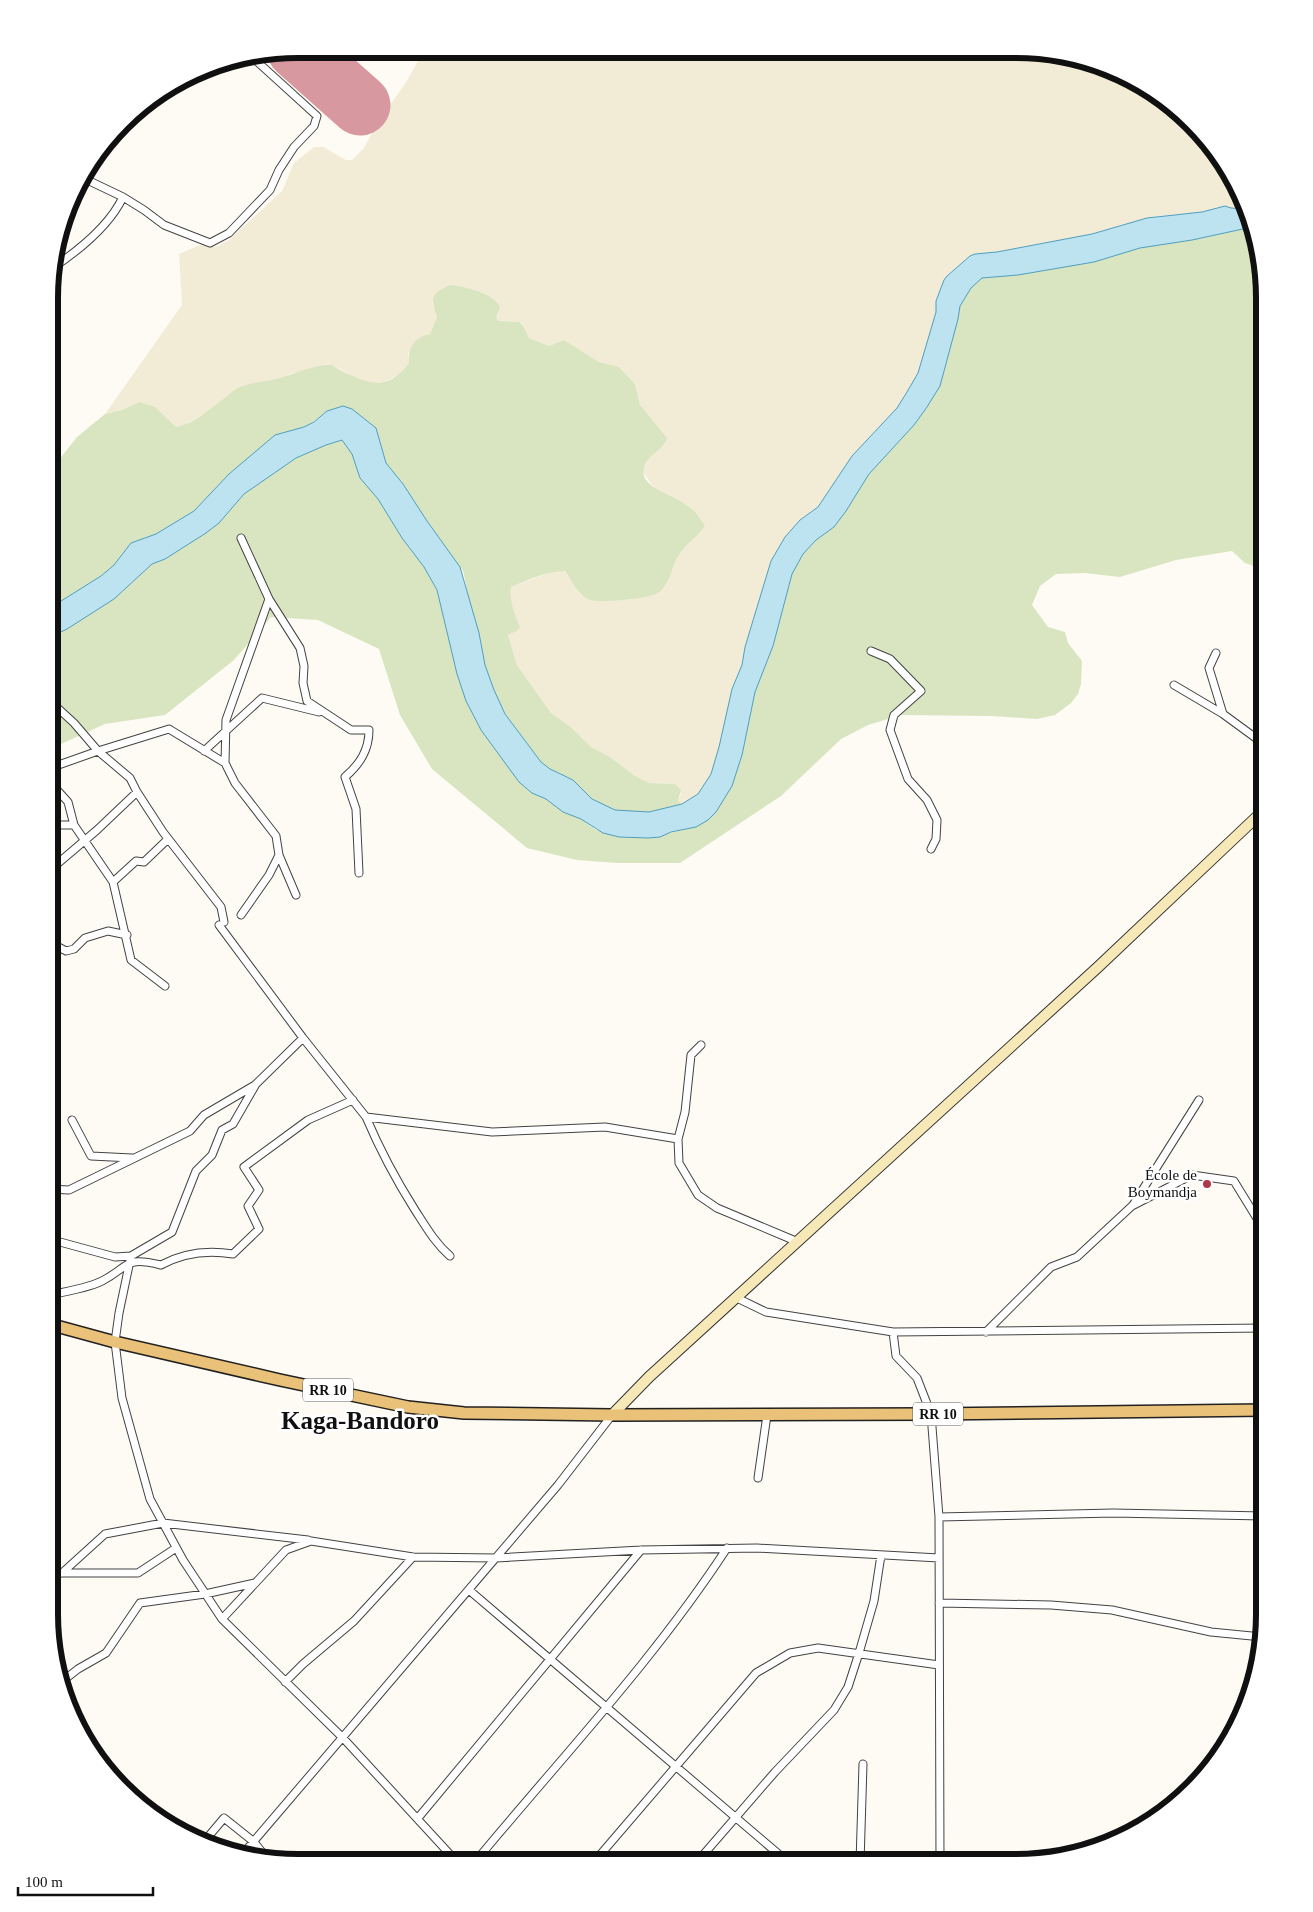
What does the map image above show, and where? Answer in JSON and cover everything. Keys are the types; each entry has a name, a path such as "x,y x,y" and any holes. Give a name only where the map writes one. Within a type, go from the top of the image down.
{"main road":[{"name":"RR 10","path":"58,1326 115,1342 280,1380 408,1407 464,1413 767,1415 1256,1410"}],"street":[{"path":"88,181 123,197 164,225 210,243 229,233 270,190 279,170 294,147 314,126 316,116 257,61"},
{"path":"61,261 96,233 114,212 123,197"},
{"path":"241,538 269,599 300,648 304,666 303,683 306,701 351,730 369,730 369,742 365,752 356,767 345,777 356,809 360,873"},
{"path":"269,599 226,720 225,763 235,783 276,836 279,855 296,895"},
{"path":"871,651 890,659 921,691 894,715 890,730 908,779 927,800 937,820 936,839 931,849"},
{"path":"1216,653 1209,668 1223,714"},
{"path":"1174,685 1223,714 1256,738"},
{"path":"204,750 262,698 324,713"},
{"path":"58,709 74,723 98,750 130,778 168,840 221,907 222,924 303,1038 366,1117 394,1176 437,1244 450,1256"},
{"path":"58,765 98,750 169,729 225,763"},
{"path":"58,791 68,802 74,825 113,882 131,960 165,986"},
{"path":"58,863 137,792"},
{"path":"247,1849 470,1590 558,1485 612,1415 649,1377 1097,968 1256,818"},
{"path":"58,826 74,825"},
{"path":"113,882 136,861 144,862 168,840"},
{"path":"241,915 269,875 279,855"},
{"path":"58,946 66,950 74,949 85,938 108,930 127,936"},
{"path":"58,1189 69,1190 190,1131 204,1115 256,1084 303,1038"},
{"path":"701,1045 692,1055 685,1112 678,1140 679,1163 698,1194 717,1208 798,1242"},
{"path":"58,1293 101,1282 172,1232 196,1171 212,1154 222,1130 233,1124 256,1084"},
{"path":"58,1241 115,1257 161,1265 176,1257 217,1251 233,1254 259,1230 248,1206 259,1190 244,1167 308,1120 353,1100"},
{"path":"1133,1206 1199,1100"},
{"path":"366,1117 492,1132 605,1127 678,1140"},
{"path":"72,1120 91,1156 135,1158"},
{"path":"986,1332 1051,1267 1077,1257 1133,1206 1192,1175 1234,1181 1256,1217"},
{"path":"132,1259 119,1314 115,1342 122,1398 150,1499 176,1548 222,1619 342,1738 450,1854"},
{"path":"737,1298 766,1312 893,1332 1256,1328"},
{"path":"893,1332 896,1356 917,1378 931,1414 939,1517 940,1854"},
{"path":"758,1478 767,1415"},
{"path":"939,1517 1113,1513 1256,1516"},
{"path":"62,1573 105,1534 163,1523 311,1540 413,1557 496,1558 641,1550 757,1548 939,1558"},
{"path":"222,1619 286,1550 311,1540"},
{"path":"58,1574 138,1573 176,1548"},
{"path":"482,1854 607,1707 700,1590 727,1548"},
{"path":"418,1818 641,1550"},
{"path":"704,1854 775,1772 834,1710 848,1687 874,1601 881,1555"},
{"path":"285,1682 302,1664 354,1621 413,1557"},
{"path":"66,1678 106,1653 140,1603 205,1594 256,1583"},
{"path":"470,1590 779,1854"},
{"path":"939,1603 1051,1605 1112,1610 1211,1632 1254,1637"},
{"path":"601,1854 756,1673 790,1653 818,1648 940,1665"},
{"path":"860,1854 863,1764"},
{"path":"208,1837 224,1818 254,1842 261,1851"}],"shaded area":[{"path":"419,58 1032,58 1063,62 1093,70 1122,82 1149,98 1174,117 1206,151 1231,191 1238,208 1225,206 1202,212 1158,216 1092,234 997,252 975,254 947,275 936,301 936,312 918,373 907,392 897,408 852,456 818,507 800,520 785,537 771,561 745,647 742,665 732,689 711,774 698,794 682,804 678,801 681,794 675,784 649,783 635,776 610,757 591,747 572,728 551,713 517,665 508,635 517,631 520,627 512,608 510,598 511,587 554,571 564,571 582,595 665,586 677,557 705,526 676,498 659,491 645,475 643,471 649,457 666,443 640,405 635,384 619,367 599,362 564,340 549,346 529,338 523,324 519,322 498,321 496,317 432,302 437,317 430,334 408,353 409,363 401,373 385,382 363,381 327,364 302,372 292,373 207,412 181,427 176,428 155,407 140,402 122,410 105,414 182,305 179,254 200,245 216,247 229,240 282,191 294,163 314,147 323,147 346,160 352,160 364,148 378,122 407,81"}],"green space":[{"path":"1245,228 1251,250 1256,297 1256,567 1245,563 1232,551 1176,560 1120,577 1085,573 1056,574 1040,586 1032,605 1048,627 1065,632 1068,643 1082,661 1081,684 1078,694 1071,703 1055,715 1037,719 992,716 901,715 868,725 841,739 781,796 680,863 617,863 577,860 527,848 432,769 400,715 379,649 318,620 271,617 234,660 165,715 105,724 58,745 58,633 114,599 152,564 165,559 206,533 219,523 244,494 296,458 342,440 352,454 360,478 378,499 402,538 424,567 437,591 457,674 466,701 481,730 504,760 563,812 581,819 596,830 619,837 648,838 696,827 724,799 732,786 742,755 755,692 773,646 792,574 803,554 816,540 834,527 869,474 914,425 927,407 940,386 960,306 971,288 981,278 1018,275 1094,262 1140,248 1192,240"},
{"path":"450,285 471,289 486,295 497,302 500,307 496,317 498,321 519,322 523,325 529,338 549,346 564,340 599,362 619,367 635,384 640,405 667,438 663,446 648,459 644,469 646,480 655,488 677,499 693,510 705,526 680,554 663,589 646,597 596,601 582,595 565,571 544,574 511,587 511,602 520,627 517,631 508,635 517,665 551,713 572,728 591,747 610,757 635,776 649,783 675,784 681,790 678,801 682,804 649,812 615,811 592,799 573,780 550,769 541,762 505,714 494,690 485,665 463,571 403,484 386,463 376,428 352,409 343,406 327,411 309,425 281,433 229,474 194,511 156,534 131,543 114,565 101,576 58,603 58,461 77,437 105,414 122,410 140,402 155,407 176,427 182,426 209,410 238,388 327,365 332,365 348,374 370,382 377,383 391,380 409,363 409,353 413,344 425,335 430,334 437,317 433,300 439,291"}],"water":[{"path":"1225,206 1238,208 1245,228 1192,240 1140,248 1094,262 1018,275 982,278 971,288 960,306 940,386 927,407 914,425 869,474 834,527 816,540 803,554 792,574 773,646 755,692 742,755 732,786 716,812 708,820 696,827 671,832 660,837 648,838 619,837 603,833 581,819 563,812 546,799 532,793 519,782 481,730 466,701 457,674 437,590 424,567 402,538 378,499 360,478 352,454 342,440 296,458 244,494 219,523 206,533 165,559 152,564 114,599 58,633 58,603 101,576 114,565 131,543 156,534 194,511 229,474 275,435 304,427 314,422 327,411 343,406 352,409 376,428 386,463 403,484 460,567 479,633 485,665 494,690 505,714 541,762 550,769 573,780 592,799 615,810 649,812 682,804 698,794 711,774 732,689 742,665 745,647 771,561 785,537 800,520 818,507 852,456 897,408 907,392 918,373 936,312 936,301 947,276 970,256 975,254 997,252 1092,234 1147,218 1202,212"}],"runway":[{"path":"307,58 360,105"}],"place":[{"name":"École de Boymandja","path":"1207,1184"}],"district":[{"name":"Kaga-Bandoro","path":"360,1420"}]}
